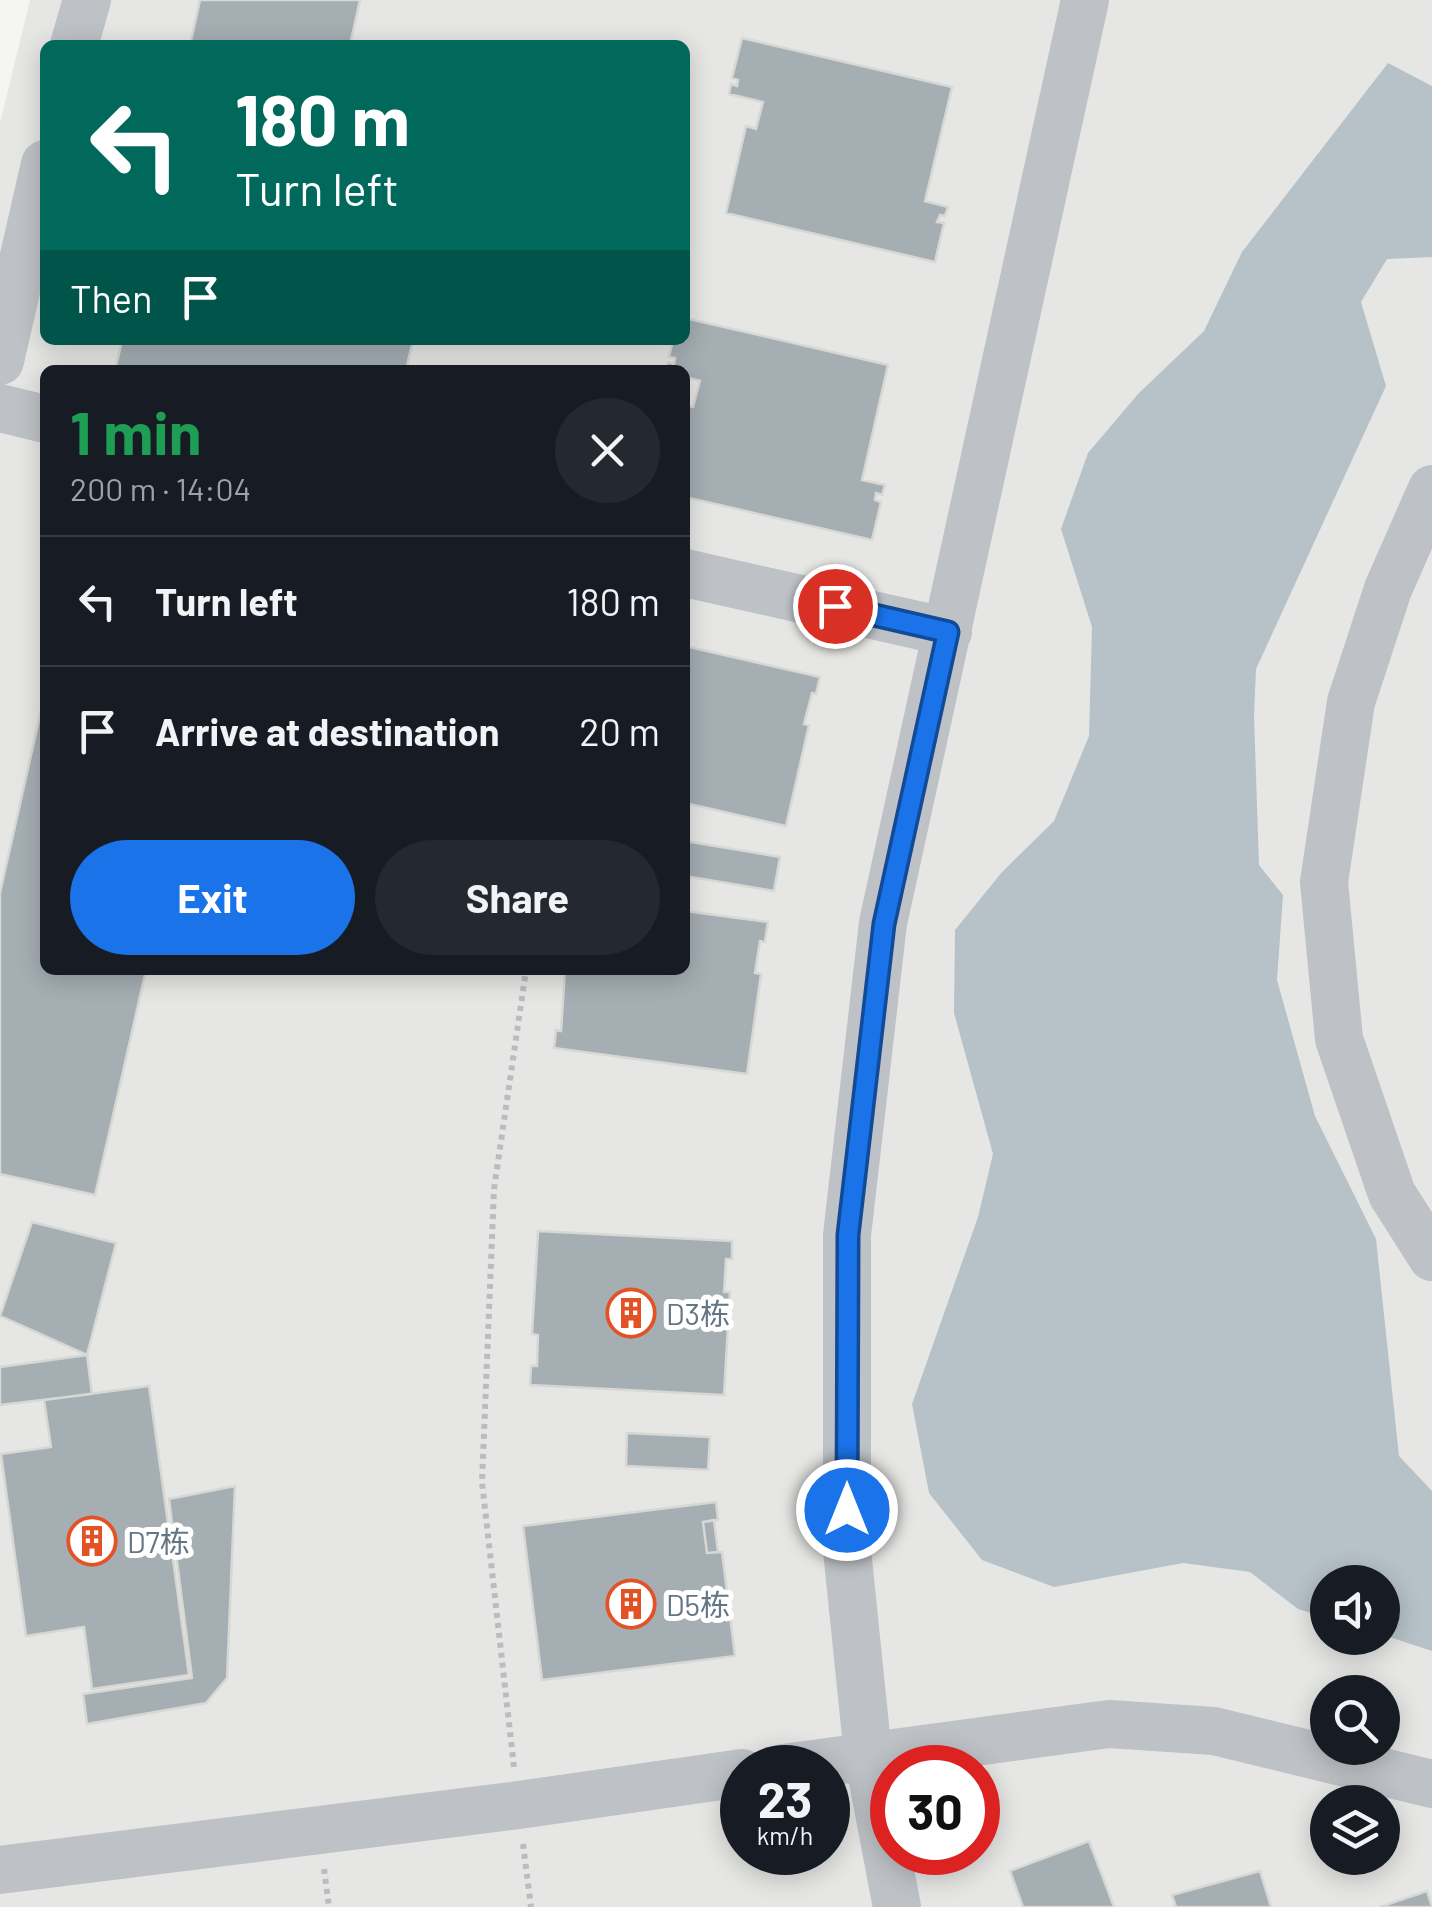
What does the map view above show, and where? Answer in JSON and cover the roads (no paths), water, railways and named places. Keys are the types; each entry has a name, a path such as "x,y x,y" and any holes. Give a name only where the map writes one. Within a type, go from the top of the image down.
{"street":[{"path":"75,40 87,0"},
{"path":"897,1907 868,1756 847,1550 848,1235 884,924 1085,0"},
{"path":"0,361 40,186"},
{"path":"0,408 40,418"},
{"path":"1432,489 1388,589 1351,702 1324,882 1339,1040 1392,1194 1432,1257"},
{"path":"690,573 948,632"},
{"path":"850,1759 1109,1724 1214,1731 1432,1784"},
{"path":"1,1876 720,1776"}],"place":[{"name":"D3栋","path":"631,1313"},
{"name":"D7栋","path":"92,1541"},
{"name":"D5栋","path":"631,1604"}]}
